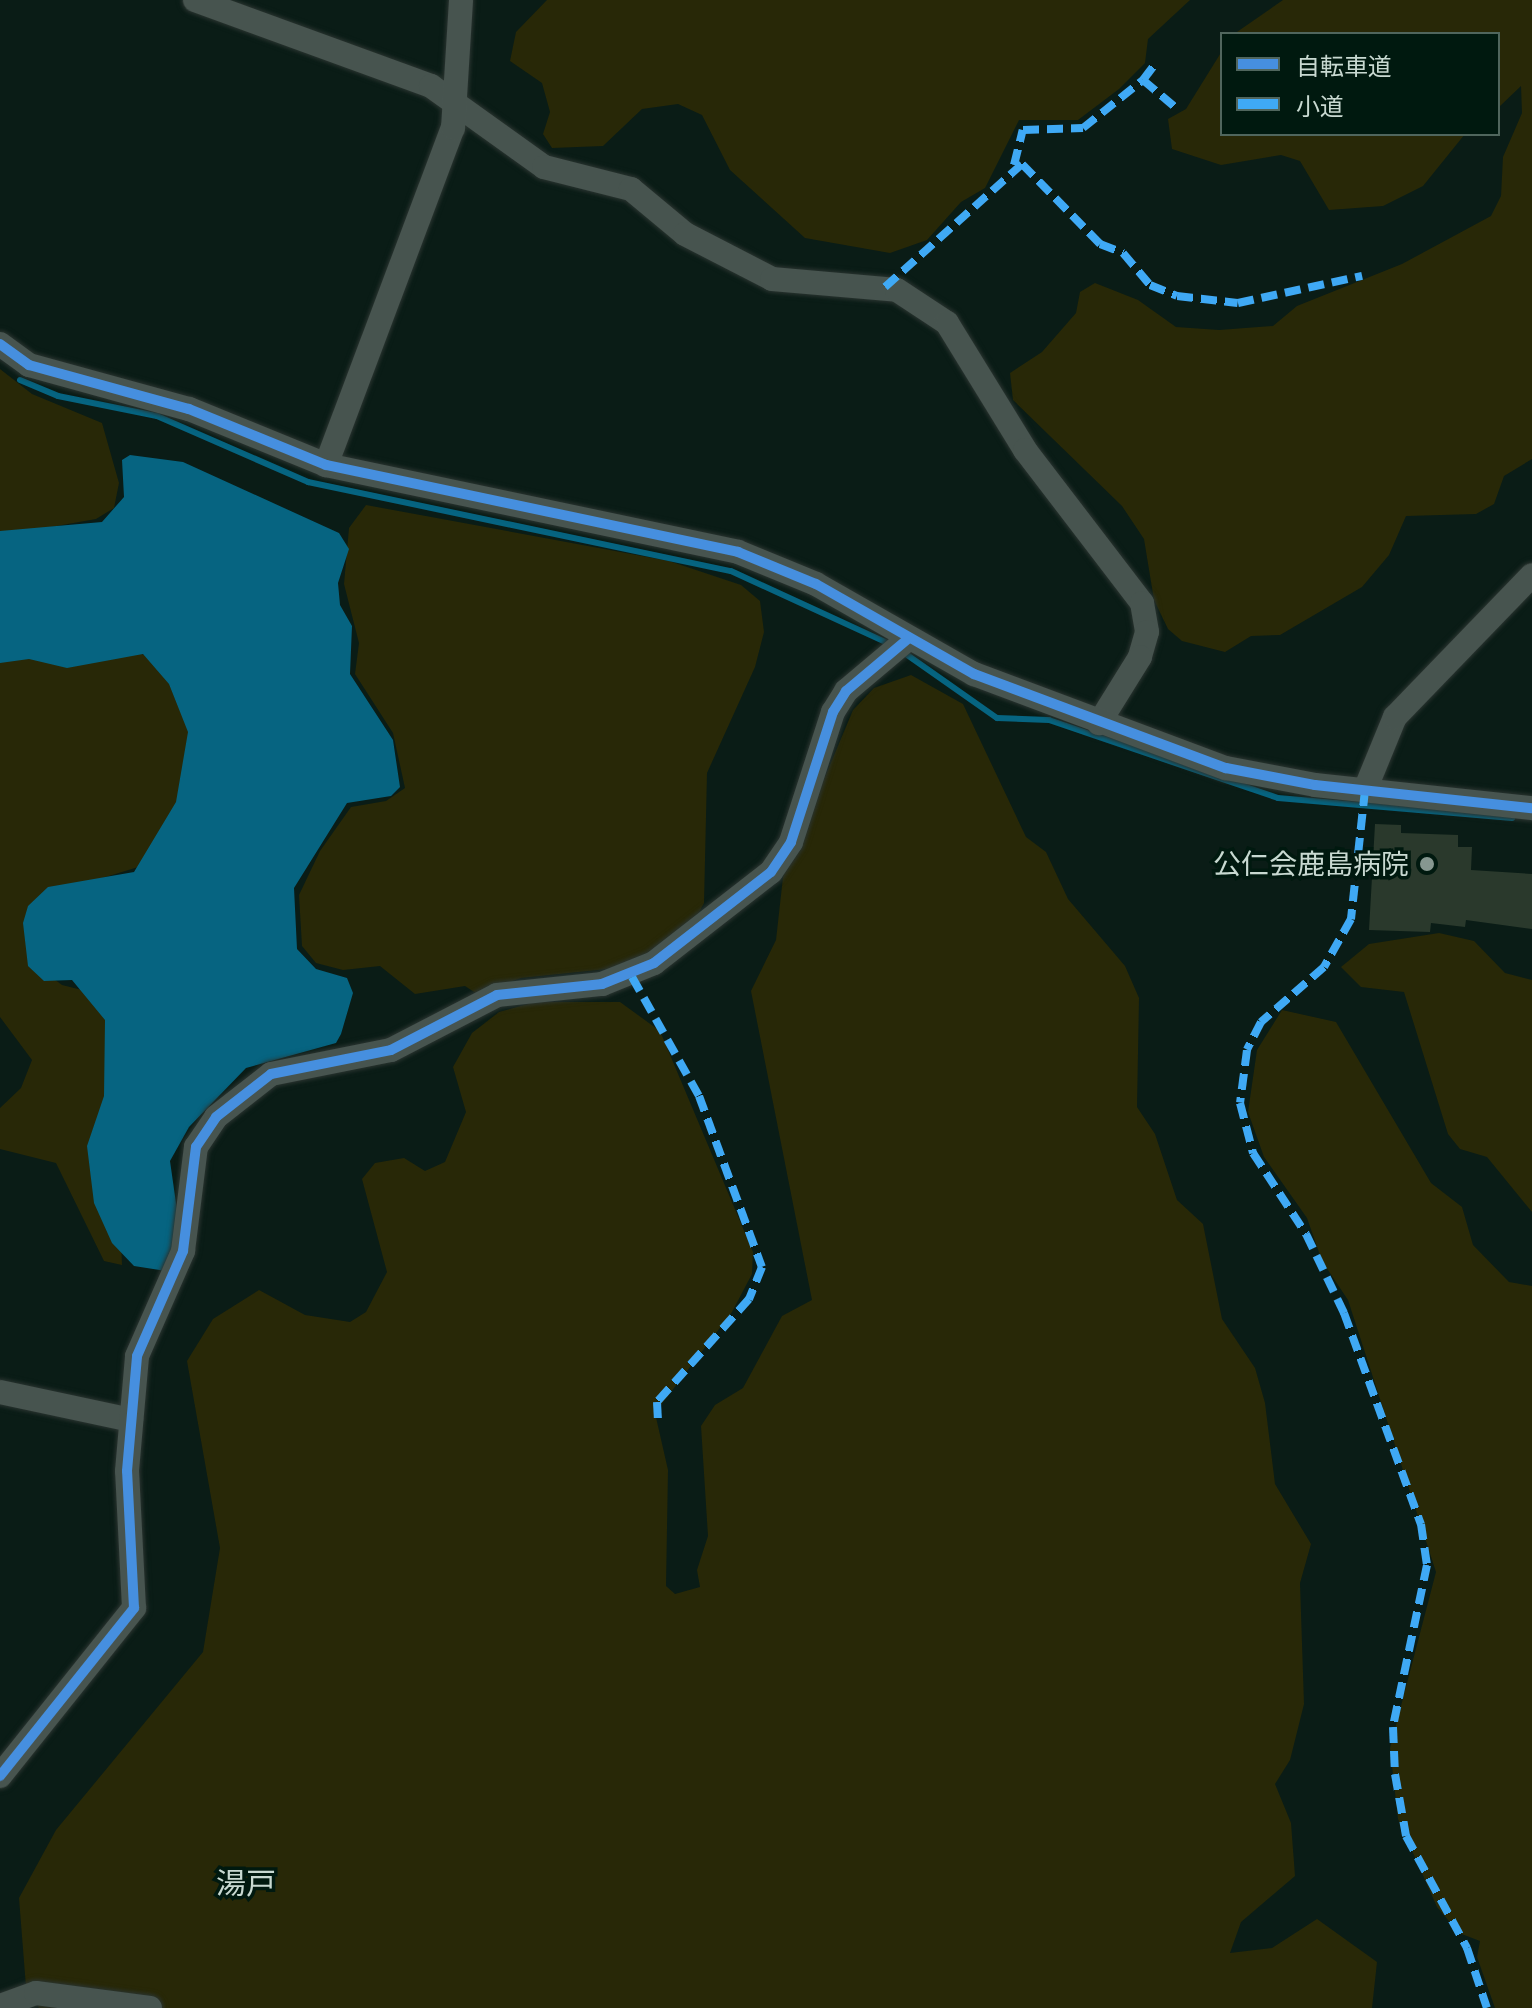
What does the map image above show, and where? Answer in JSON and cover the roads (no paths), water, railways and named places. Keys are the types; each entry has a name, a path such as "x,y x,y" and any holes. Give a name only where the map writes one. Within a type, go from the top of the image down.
{"street":[{"path":"195,0 459,102 544,167 631,189 685,234 772,279 897,290 947,323 1025,450 1142,603 1147,632 1140,657 1099,723"},
{"path":"326,465 459,102 461,0"},
{"path":"0,344 29,365 189,409 326,465 738,552 816,584 901,646 1099,723 1226,768 1365,790 1532,808"},
{"path":"1365,790 1395,717 1532,575"},
{"path":"0,1776 134,1608 131,1420 137,1356 183,1251 196,1147 229,1101 271,1074 391,1050 497,995 602,984 654,963 771,872 791,842 833,712 846,691 901,646"},
{"path":"0,1392 131,1420"},
{"path":"0,2006 36,1993 150,2008"}],"water":[{"path":"130,455 183,462 339,533 349,549 338,583 340,605 352,626 350,674 393,740 400,787 391,796 347,803 294,888 297,949 316,969 347,978 353,993 341,1034 336,1043 246,1068 189,1127 170,1161 179,1224 166,1271 134,1266 112,1243 94,1203 87,1146 104,1096 105,1020 72,980 44,981 28,966 23,923 28,906 48,887 134,872 176,802 188,732 169,684 143,654 67,668 29,659 0,663 0,531 102,522 124,497 122,460"}],"waterway":[{"path":"20,380 58,396 157,416 308,482 731,571 890,644"},
{"path":"903,652 997,718 1049,720 1278,798 1512,818"}],"place":[{"name":"公仁会鹿島病院","path":"1427,864"}],"district":[{"name":"湯戸","path":"246,1884"}]}
